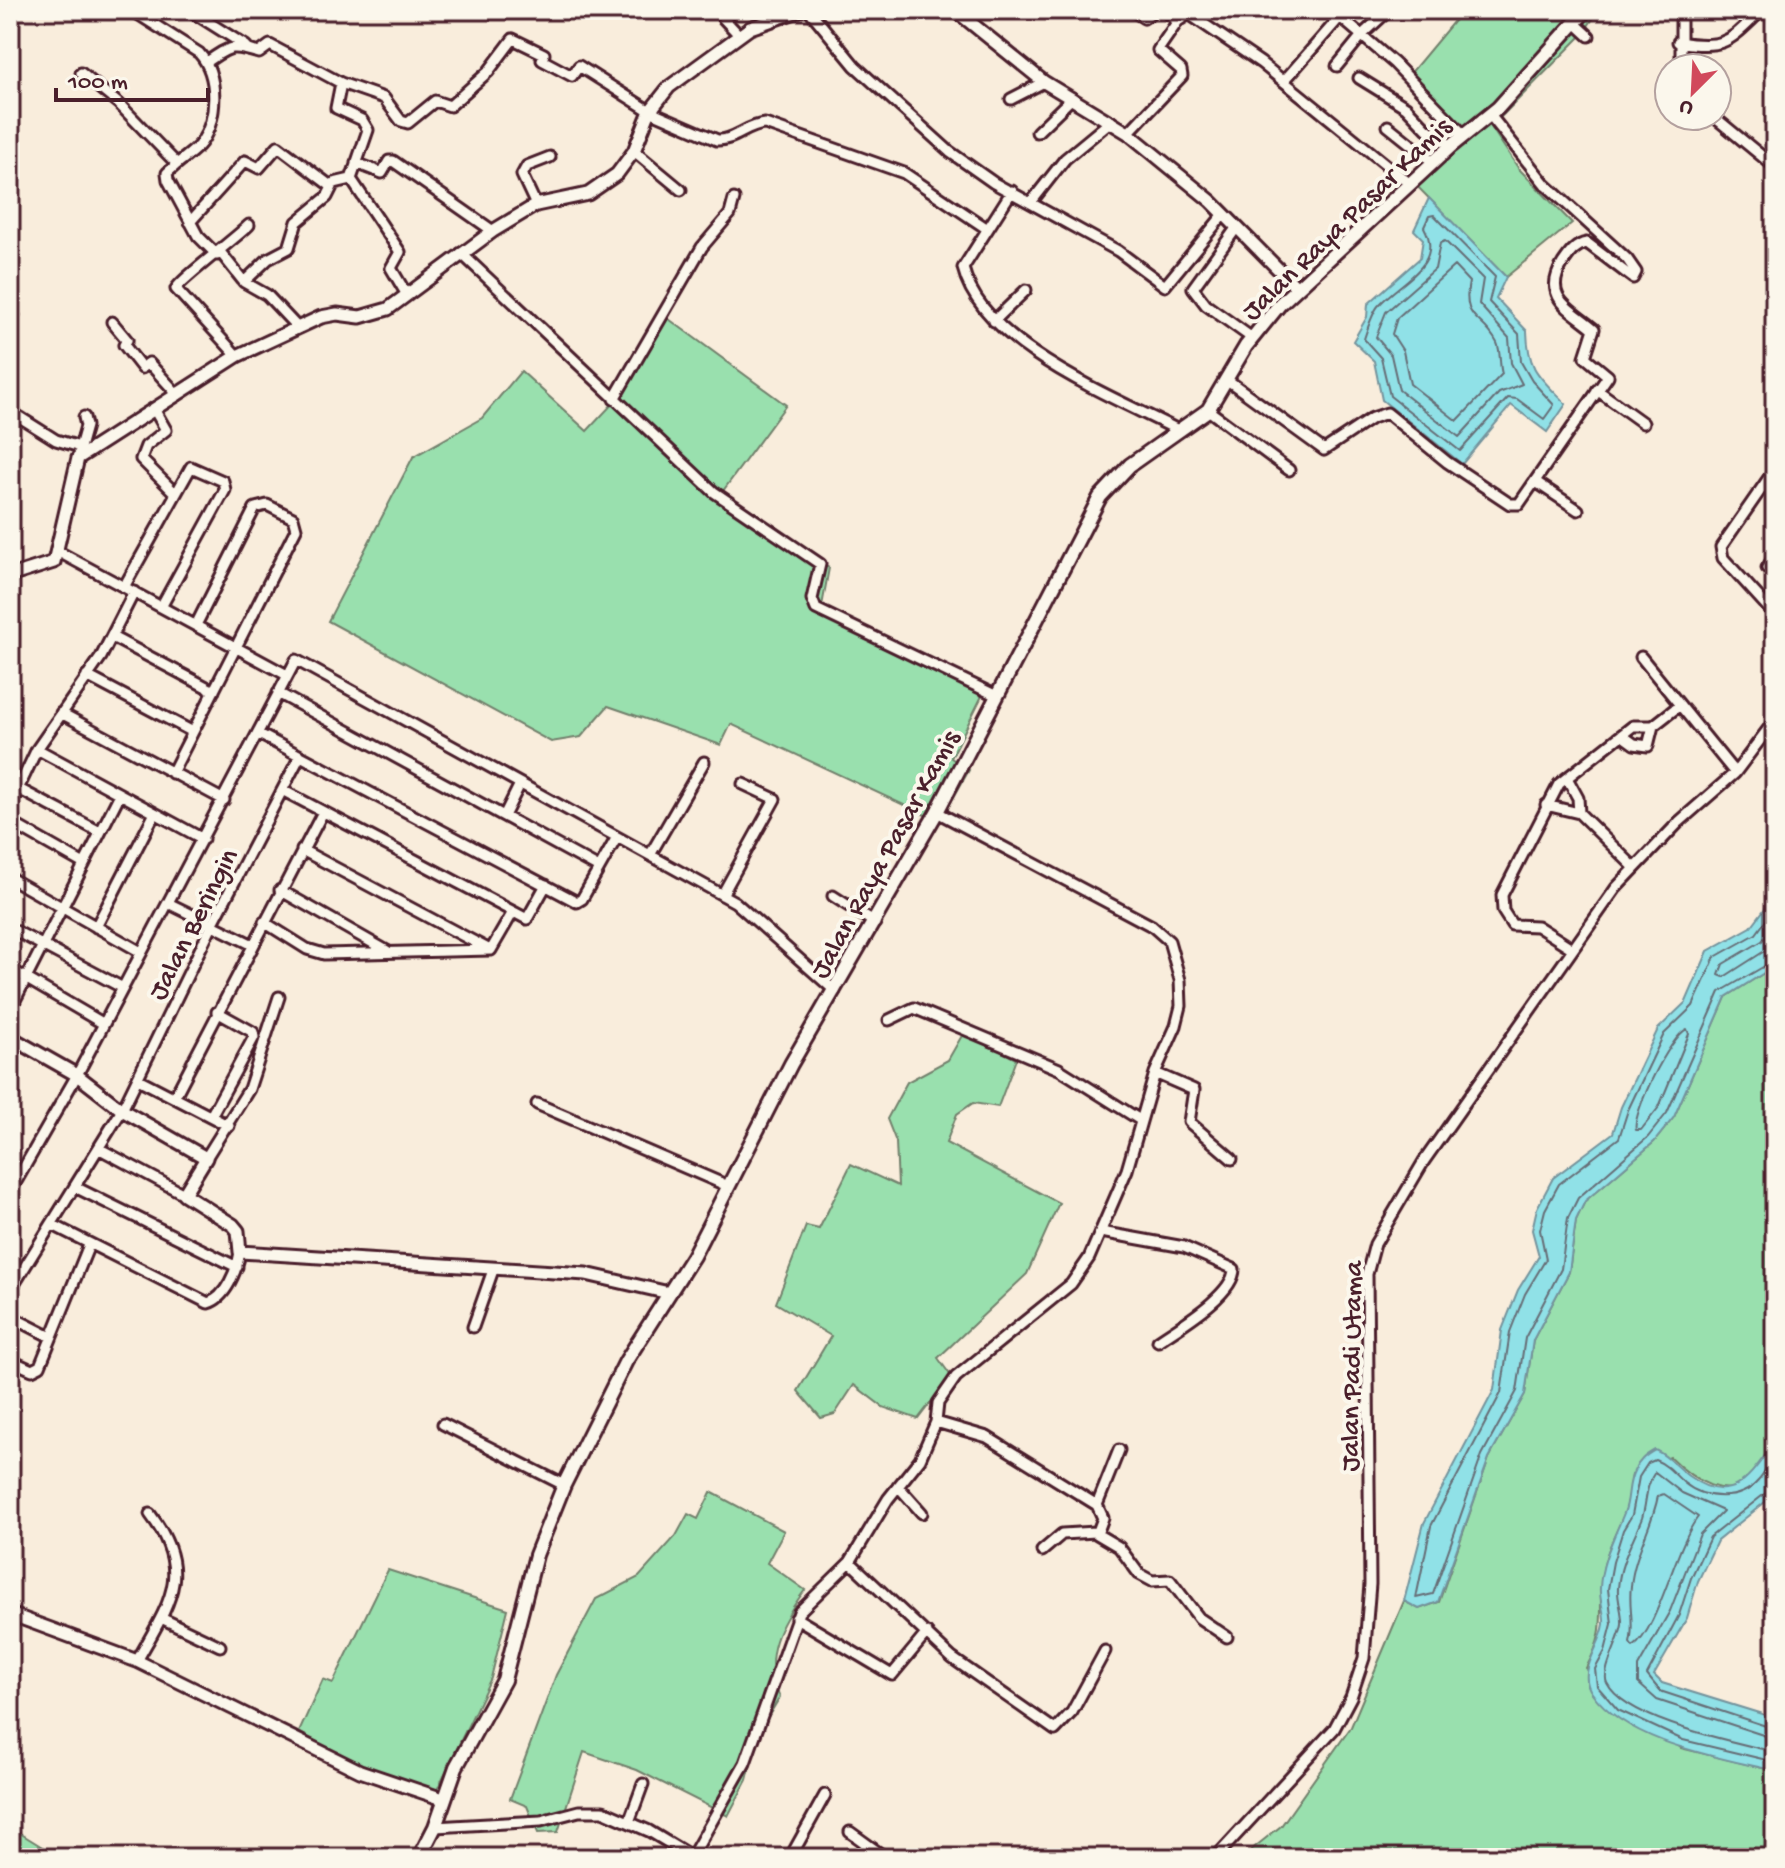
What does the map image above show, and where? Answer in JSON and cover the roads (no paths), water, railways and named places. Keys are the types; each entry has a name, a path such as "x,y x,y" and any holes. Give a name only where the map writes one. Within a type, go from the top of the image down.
{"main road":[{"name":"Jalan Raya Pasar Kamis","path":"423,1857 443,1799 476,1727 504,1680 536,1555 564,1485 626,1361 693,1256 791,1064 937,812 1100,497 1114,478 1208,410 1252,338 1297,288 1433,162 1490,115 1586,10"}],"street":[{"path":"133,10 207,62 212,74 213,102 209,127 202,141 167,176 190,222 244,282 267,295 297,327"},
{"path":"189,10 255,53 270,45 341,83 384,98 401,121 408,123 435,101 450,106 488,72 513,39 544,54 542,60 572,76 579,66 650,111 722,141 755,125 765,124 904,173 986,228"},
{"path":"720,10 738,34"},
{"path":"79,452 178,395 237,356 297,327 337,314 374,315 407,295 493,231 536,205 588,194 617,174 634,151 650,111 669,87 738,34 801,10"},
{"path":"809,10 855,66 950,152 1118,251 1165,286 1224,214"},
{"path":"955,10 1044,82 1128,133 1224,214 1297,288"},
{"path":"1132,10 1144,18 1155,10"},
{"path":"1164,10 1178,21"},
{"path":"1337,66 1363,34 1389,10"},
{"path":"1679,52 1681,10"},
{"path":"1678,42 1717,46 1762,10"},
{"path":"1284,81 1336,14 1363,34 1464,135"},
{"path":"1128,133 1183,74 1158,50 1178,21 1185,15 1194,15 1284,81 1410,184"},
{"path":"1575,23 1589,36"},
{"path":"207,62 226,50 246,46"},
{"path":"81,73 119,104 177,164"},
{"path":"1359,78 1406,107 1427,129 1451,146"},
{"path":"1011,99 1044,82"},
{"path":"244,282 268,259 285,253 292,243 297,222 327,197 332,187 351,179 367,126 336,108 341,83"},
{"path":"1037,132 1072,98"},
{"path":"1226,379 1321,450 1329,448 1372,418 1387,413 1447,462 1513,506 1519,504 1608,376 1587,362 1584,353 1594,329 1556,298 1557,272 1574,248 1587,243 1633,278 1635,269 1545,184 1490,115"},
{"path":"1032,201 1065,159 1111,121"},
{"path":"1388,126 1433,162"},
{"path":"1732,132 1775,167"},
{"path":"190,222 245,161 259,168 278,146 332,187"},
{"path":"634,151 681,190"},
{"path":"536,205 522,175 527,166 550,157"},
{"path":"356,163 382,173 391,160 493,231"},
{"path":"351,179 400,252 391,268 407,295"},
{"path":"1012,191 963,268 994,321 1055,367 1180,431"},
{"path":"614,399 702,247 730,214 734,199"},
{"path":"237,356 176,289 179,281 219,254 249,225"},
{"path":"1237,227 1193,288 1206,305 1252,338"},
{"path":"461,253 714,492 820,564 812,599 816,609 997,696"},
{"path":"994,321 1026,290"},
{"path":"112,322 127,340 124,345 142,368 149,363 178,395"},
{"path":"1597,390 1643,423"},
{"path":"154,409 166,430 142,450 141,459 176,494"},
{"path":"1208,410 1289,470"},
{"path":"10,411 79,452"},
{"path":"10,576 50,566 59,552 86,426 84,417"},
{"path":"124,587 191,467 226,486 161,607"},
{"path":"1775,469 1721,547 1723,558 1775,615"},
{"path":"1536,482 1578,510"},
{"path":"172,773 296,529 293,518 264,504 255,508 196,625"},
{"path":"59,552 287,675"},
{"path":"1767,568 1775,556"},
{"path":"10,806 37,749 112,637 134,592"},
{"path":"112,637 214,691"},
{"path":"1641,657 1735,773"},
{"path":"10,1192 77,1075 296,660 722,895 753,915 781,946 835,991"},
{"path":"87,676 193,732"},
{"path":"278,693 599,868"},
{"path":"1573,949 1537,926 1512,925 1501,903 1546,805 1559,784 1633,726 1653,726 1680,705"},
{"path":"61,713 224,800"},
{"name":"Jalan Padi Utama","path":"1215,1858 1334,1729 1351,1697 1364,1658 1370,1584 1367,1274 1375,1244 1424,1161 1634,867 1735,773 1775,720"},
{"path":"1623,736 1634,744 1648,746 1653,726"},
{"path":"259,734 580,901 617,837"},
{"path":"37,749 203,839"},
{"name":"Jalan Beringin","path":"10,1291 77,1188 122,1110 212,925 300,756"},
{"path":"650,855 704,762"},
{"path":"1567,778 1578,798 1579,813"},
{"path":"504,816 520,784"},
{"path":"722,895 775,799 743,784"},
{"path":"17,788 100,832"},
{"path":"284,791 527,919 546,885"},
{"path":"10,1010 120,794"},
{"path":"1546,805 1579,813 1634,867"},
{"path":"175,1096 251,944 323,812"},
{"path":"435,1827 541,1821 589,1810 603,1811 629,1822 692,1858 745,1763 796,1618 810,1599 850,1562 898,1486 920,1459 936,1422 938,1403 949,1384 1077,1278 1101,1232 1127,1170 1155,1073 1181,1006 1180,980 1169,941 1152,926 1111,902 937,812"},
{"path":"96,927 155,813"},
{"path":"10,822 84,864"},
{"path":"302,850 491,950"},
{"path":"10,878 141,952"},
{"path":"280,890 387,951"},
{"path":"833,896 875,923"},
{"path":"168,903 251,944"},
{"path":"491,950 513,912"},
{"path":"264,922 316,953 491,950"},
{"path":"10,928 123,988"},
{"path":"10,969 104,1024"},
{"path":"184,1194 229,1126 249,1089 279,997"},
{"path":"889,1020 914,1008 993,1039 1059,1069 1140,1120"},
{"path":"211,1116 254,1037 253,1032 217,1012"},
{"path":"10,1037 77,1075 122,1110 206,1158"},
{"path":"1155,1073 1194,1090 1189,1122 1232,1159"},
{"path":"138,1079 229,1126"},
{"path":"537,1104 728,1186"},
{"path":"53,1225 208,1303 218,1298 237,1267 240,1252 238,1231 184,1194 100,1149"},
{"path":"77,1188 237,1267"},
{"path":"1101,1232 1184,1247 1234,1269 1234,1276 1218,1298 1158,1341"},
{"path":"10,1360 37,1370 89,1245"},
{"path":"240,1252 586,1274 669,1293"},
{"path":"473,1327 493,1270"},
{"path":"10,1316 51,1337"},
{"path":"936,1422 987,1437 1097,1505 1103,1518 1096,1532"},
{"path":"443,1424 564,1485"},
{"path":"1097,1505 1119,1450"},
{"path":"898,1486 922,1513"},
{"path":"137,1661 161,1618 176,1580 169,1545 150,1514"},
{"path":"1042,1551 1062,1534 1096,1532 1119,1547 1139,1574 1152,1581 1170,1580 1199,1618 1227,1637"},
{"path":"850,1562 952,1658 1055,1730 1072,1712 1105,1651"},
{"path":"10,1614 137,1661 360,1771 443,1799"},
{"path":"161,1618 220,1646"},
{"path":"796,1618 892,1675 927,1633"},
{"path":"629,1822 643,1784"},
{"path":"790,1858 825,1795"},
{"path":"850,1832 886,1858"},
{"path":"860,1858 866,1845"}],"water":[{"path":"1429,198 1506,277 1496,298 1527,331 1530,355 1537,372 1566,404 1547,432 1511,405 1462,464 1382,400 1374,361 1353,341 1367,317 1368,304 1420,258 1423,239 1414,230"},
{"path":"1775,895 1775,966 1726,997 1674,1117 1654,1142 1585,1201 1576,1220 1569,1272 1533,1340 1525,1394 1489,1458 1438,1602 1419,1609 1404,1601 1424,1523 1494,1390 1502,1330 1518,1290 1539,1256 1532,1230 1537,1208 1553,1178 1613,1133 1621,1107 1658,1029 1686,1002 1708,951 1751,927"},
{"path":"1775,1442 1775,1494 1717,1541 1698,1581 1687,1618 1654,1675 1662,1683 1762,1714 1775,1723 1775,1771 1676,1746 1651,1736 1608,1710 1592,1693 1587,1676 1604,1624 1600,1592 1603,1568 1626,1508 1632,1476 1640,1462 1655,1450 1705,1486 1730,1488 1750,1475"}]}
